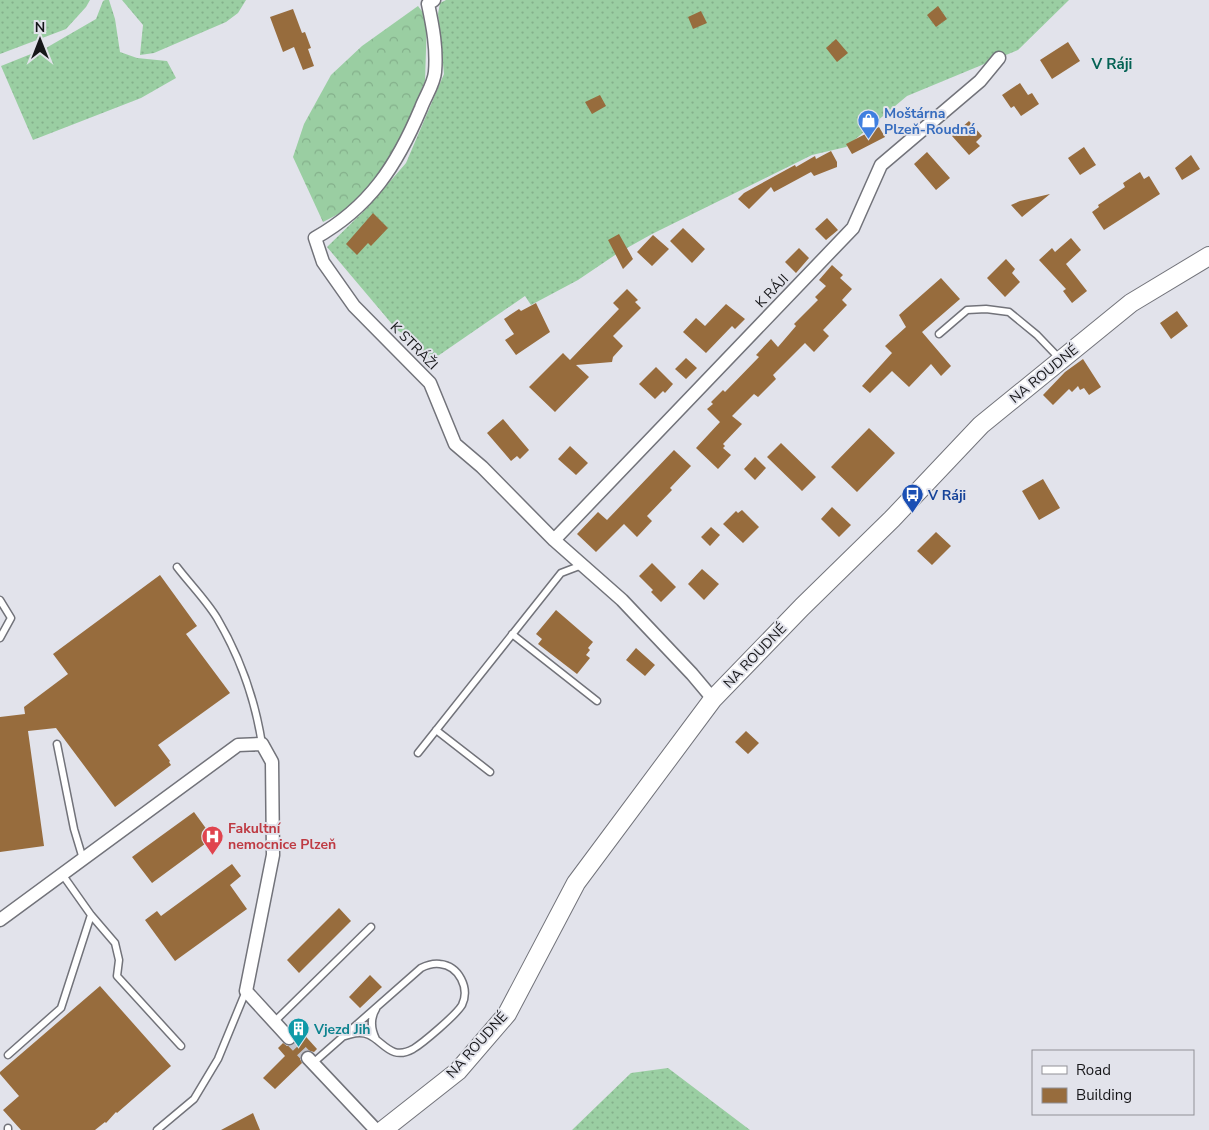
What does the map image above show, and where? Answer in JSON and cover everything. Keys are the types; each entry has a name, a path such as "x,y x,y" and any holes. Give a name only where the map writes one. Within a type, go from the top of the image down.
{"street":[{"name":"K STRÁŽI","path":"434,0 428,4 434,31 435,74 396,161 368,199 335,227 315,238 323,262 354,306 430,383 455,444 482,467 554,540 622,600 713,699"},
{"name":"K RÁJI","path":"554,540 854,228 882,165 980,82 998,58"},
{"name":"NA ROUDNÉ","path":"383,1130 458,1071 507,1014 576,883 713,699 802,607 892,519 981,425 1131,303 1209,256"},
{"path":"0,920 238,745 262,744 272,762 273,855 246,991 289,1038"},
{"path":"310,1060 376,1130"}],"lane":[{"path":"939,334 967,310 986,309 1009,312 1037,335 1061,359"},
{"path":"418,753 560,573 582,564"},
{"path":"177,567 216,617 240,663 257,714 262,744"},
{"path":"0,600 11,618 0,638"},
{"path":"512,634 597,700"},
{"path":"436,730 490,772"},
{"path":"57,744 74,829 83,859"},
{"path":"62,874 91,915 115,943 119,960 116,976 181,1046"},
{"path":"8,1054 61,1008 91,915"},
{"path":"274,1022 371,927"},
{"path":"310,1060 342,1037 421,968 438,963 455,970 461,978 464,996 461,1006 456,1013 419,1045 410,1050 392,1051 383,1047 369,1035 359,1033 342,1037"},
{"path":"157,1130 194,1098 218,1059 246,991"},
{"path":"376,1040 372,1032 371,1022 378,1006"}],"green space":[{"path":"0,0 90,0 66,29 0,54"},
{"path":"105,0 109,0 115,19 120,52 137,58 167,61 176,78 141,98 33,140 1,66 46,48 96,19"},
{"path":"122,0 246,0 238,13 226,22 154,53 140,55 143,25"},
{"path":"446,0 1069,0 1018,50 907,96 846,147 812,155 652,234 618,253 578,280 531,305 525,296 432,360 421,352 423,346 397,330 327,247 367,208 406,163 444,74 438,14 440,3"},
{"path":"418,6 427,18 425,81 394,155 350,208 323,222 293,157 304,124 331,75 362,46"},
{"path":"668,1068 750,1130 572,1130 631,1073"}],"building":[{"path":"938,6 947,19 936,27 927,15"},
{"path":"293,9 302,33 305,32 311,48 308,49 314,66 303,70 294,47 283,52 270,17"},
{"path":"701,11 707,23 693,29 688,17"},
{"path":"836,39 848,53 837,62 826,48"},
{"path":"1068,42 1080,61 1052,79 1040,60"},
{"path":"1020,83 1028,95 1032,93 1039,104 1021,116 1014,106 1011,108 1002,95"},
{"path":"600,95 606,106 592,114 585,102"},
{"path":"969,121 982,136 976,142 980,146 969,155 952,136"},
{"path":"879,127 885,137 852,154 846,144"},
{"path":"1084,147 1096,165 1080,175 1068,158"},
{"path":"831,151 837,162 837,167 814,176 811,172 774,192 771,187 749,209 738,199 744,193 795,165 796,167 815,156 816,159"},
{"path":"927,152 950,178 936,190 914,164"},
{"path":"1191,155 1200,169 1182,180 1175,168"},
{"path":"1140,172 1144,179 1149,176 1160,194 1104,230 1092,212 1099,207 1098,205 1125,187 1123,183"},
{"path":"1050,194 1022,217 1011,205 1020,201"},
{"path":"373,213 388,228 371,246 368,243 357,255 346,244"},
{"path":"827,218 838,230 826,240 815,229"},
{"path":"683,228 705,249 692,263 670,241"},
{"path":"619,234 633,259 623,269 608,240"},
{"path":"653,235 669,249 652,266 637,252"},
{"path":"1071,238 1081,250 1066,264 1087,291 1072,303 1063,291 1066,289 1039,260 1052,248 1055,252"},
{"path":"799,248 809,258 796,273 785,262"},
{"path":"1006,259 1015,269 1012,273 1020,282 1005,297 987,278"},
{"path":"832,265 843,275 840,278 852,289 842,300 847,305 823,330 829,336 814,352 805,343 773,375 776,379 758,397 754,394 732,416 742,424 723,444 725,446 723,448 731,455 718,469 696,448 720,422 707,409 723,390 725,392 759,357 756,355 771,339 778,347 796,326 794,324 818,300 815,297 826,286 819,280"},
{"path":"941,278 960,299 922,332 951,366 941,376 931,364 909,387 892,371 870,393 862,386 892,353 885,346 906,327 899,315"},
{"path":"627,289 638,300 635,302 641,308 613,336 623,346 613,357 612,362 576,365 589,377 555,412 529,387 563,353 570,360 619,309 613,303"},
{"path":"536,303 550,332 516,355 505,340 514,334 504,319 519,309 521,311"},
{"path":"726,304 745,319 735,329 732,326 706,353 683,332 696,318 705,326"},
{"path":"1177,311 1188,326 1171,339 1160,323"},
{"path":"686,358 697,368 686,379 675,369"},
{"path":"1083,359 1101,387 1089,395 1084,388 1080,390 1078,386 1072,392 1069,389 1053,405 1043,395 1065,372"},
{"path":"656,367 673,384 665,393 663,391 655,399 639,384"},
{"path":"503,419 529,450 520,459 517,456 511,461 487,433"},
{"path":"869,428 895,453 857,492 831,467"},
{"path":"781,443 816,477 802,491 767,457"},
{"path":"570,446 588,463 576,475 558,459"},
{"path":"674,450 691,466 670,488 672,490 647,516 652,521 637,537 624,524 596,552 577,534 598,512 607,520"},
{"path":"755,457 766,468 755,480 744,469"},
{"path":"1043,479 1060,508 1039,520 1022,491"},
{"path":"832,507 851,525 839,537 821,519"},
{"path":"742,510 759,527 743,543 723,524 736,511 738,513"},
{"path":"711,527 720,535 710,546 701,537"},
{"path":"936,532 951,546 932,565 917,551"},
{"path":"652,563 676,587 661,602 651,592 653,590 639,576"},
{"path":"702,569 719,584 704,600 688,584"},
{"path":"160,575 197,626 186,634 230,693 158,745 171,765 115,807 56,728 28,731 44,846 0,852 0,717 25,714 24,707 68,674 53,654"},
{"path":"556,610 593,642 588,648 590,650 586,655 590,658 577,674 538,644 542,639 536,634"},
{"path":"636,648 655,665 645,676 626,660"},
{"path":"746,731 759,743 748,754 735,742"},
{"path":"194,812 213,838 152,883 132,857"},
{"path":"232,864 241,876 230,885 247,909 175,961 145,920 157,911 161,916"},
{"path":"339,908 351,921 299,973 287,960"},
{"path":"370,975 382,987 360,1008 349,997"},
{"path":"100,986 171,1066 116,1112 106,1123 95,1130 21,1130 3,1110 19,1096 0,1072"},
{"path":"299,1029 317,1049 314,1052 307,1050 302,1052 300,1059 302,1063 275,1089 263,1078 285,1056 278,1048 283,1043 287,1046 294,1044 297,1040 295,1033"},
{"path":"253,1113 260,1130 221,1130"}],"tunnel":[{"path":"289,1038 308,1058"}],"place":[{"name":"Moštárna Plzeň-Roudná","path":"868,140"},
{"name":"V Ráji","path":"912,514"},
{"name":"Fakultní nemocnice Plzeň","path":"212,855"},
{"name":"Vjezd Jih","path":"298,1048"}],"district":[{"name":"V Ráji","path":"1112,64"}]}
